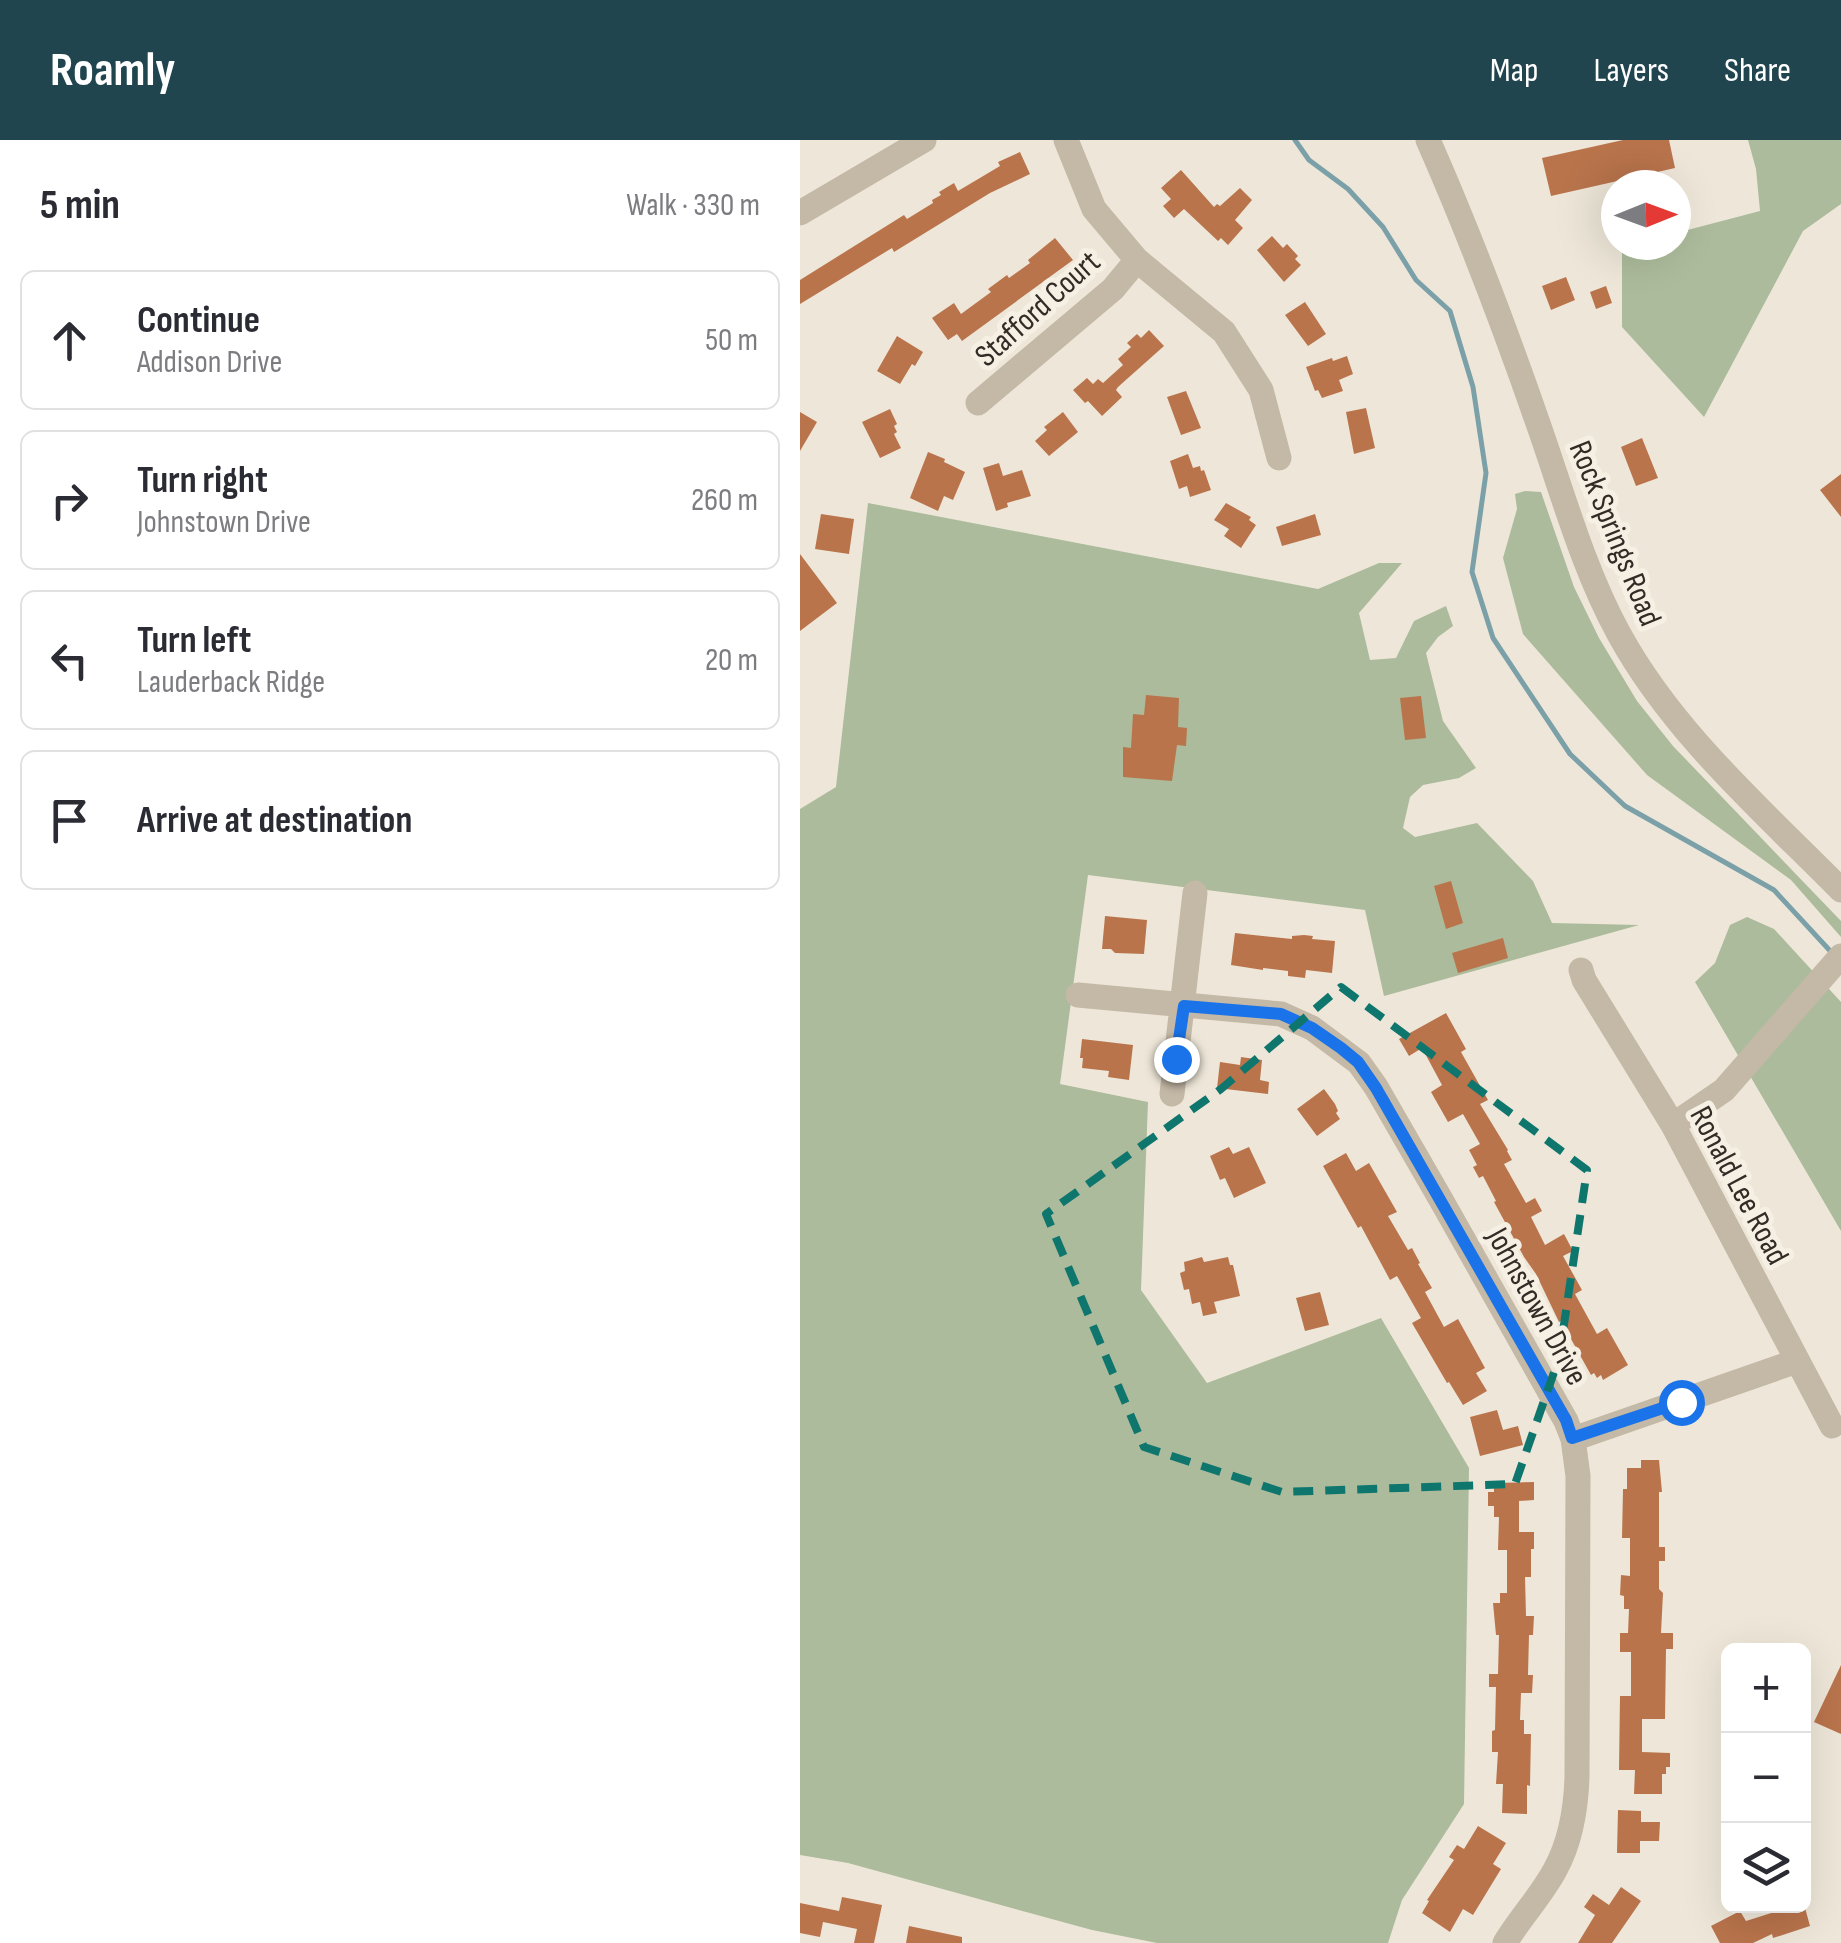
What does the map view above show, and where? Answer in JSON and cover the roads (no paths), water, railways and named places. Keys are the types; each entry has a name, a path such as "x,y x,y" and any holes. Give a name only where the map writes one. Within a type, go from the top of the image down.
{"street":[{"path":"800,213 924,140"},
{"path":"1066,140 1094,209 1138,260 1224,332 1261,390 1280,458"},
{"name":"Rock Springs Road","path":"1428,140 1502,319 1578,539 1619,635 1656,691 1698,743 1841,890"},
{"name":"Stafford Court","path":"978,403 1113,289 1138,260"},
{"path":"1172,1094 1195,894"},
{"path":"1673,1126 1724,1090 1833,965"},
{"name":"Ronald Lee Road","path":"1590,973 1832,1426"},
{"name":"Johnstown Drive","path":"1078,994 1281,1014 1312,1028 1358,1062 1566,1420 1578,1476 1577,1777 1573,1818 1555,1870 1506,1943"},
{"path":"1572,1438 1796,1361"}],"waterway":[{"path":"1295,140 1309,160 1348,189 1383,227 1416,280 1450,311 1473,387 1486,473 1472,572 1493,638 1570,754 1625,806 1774,890 1833,954"}]}
